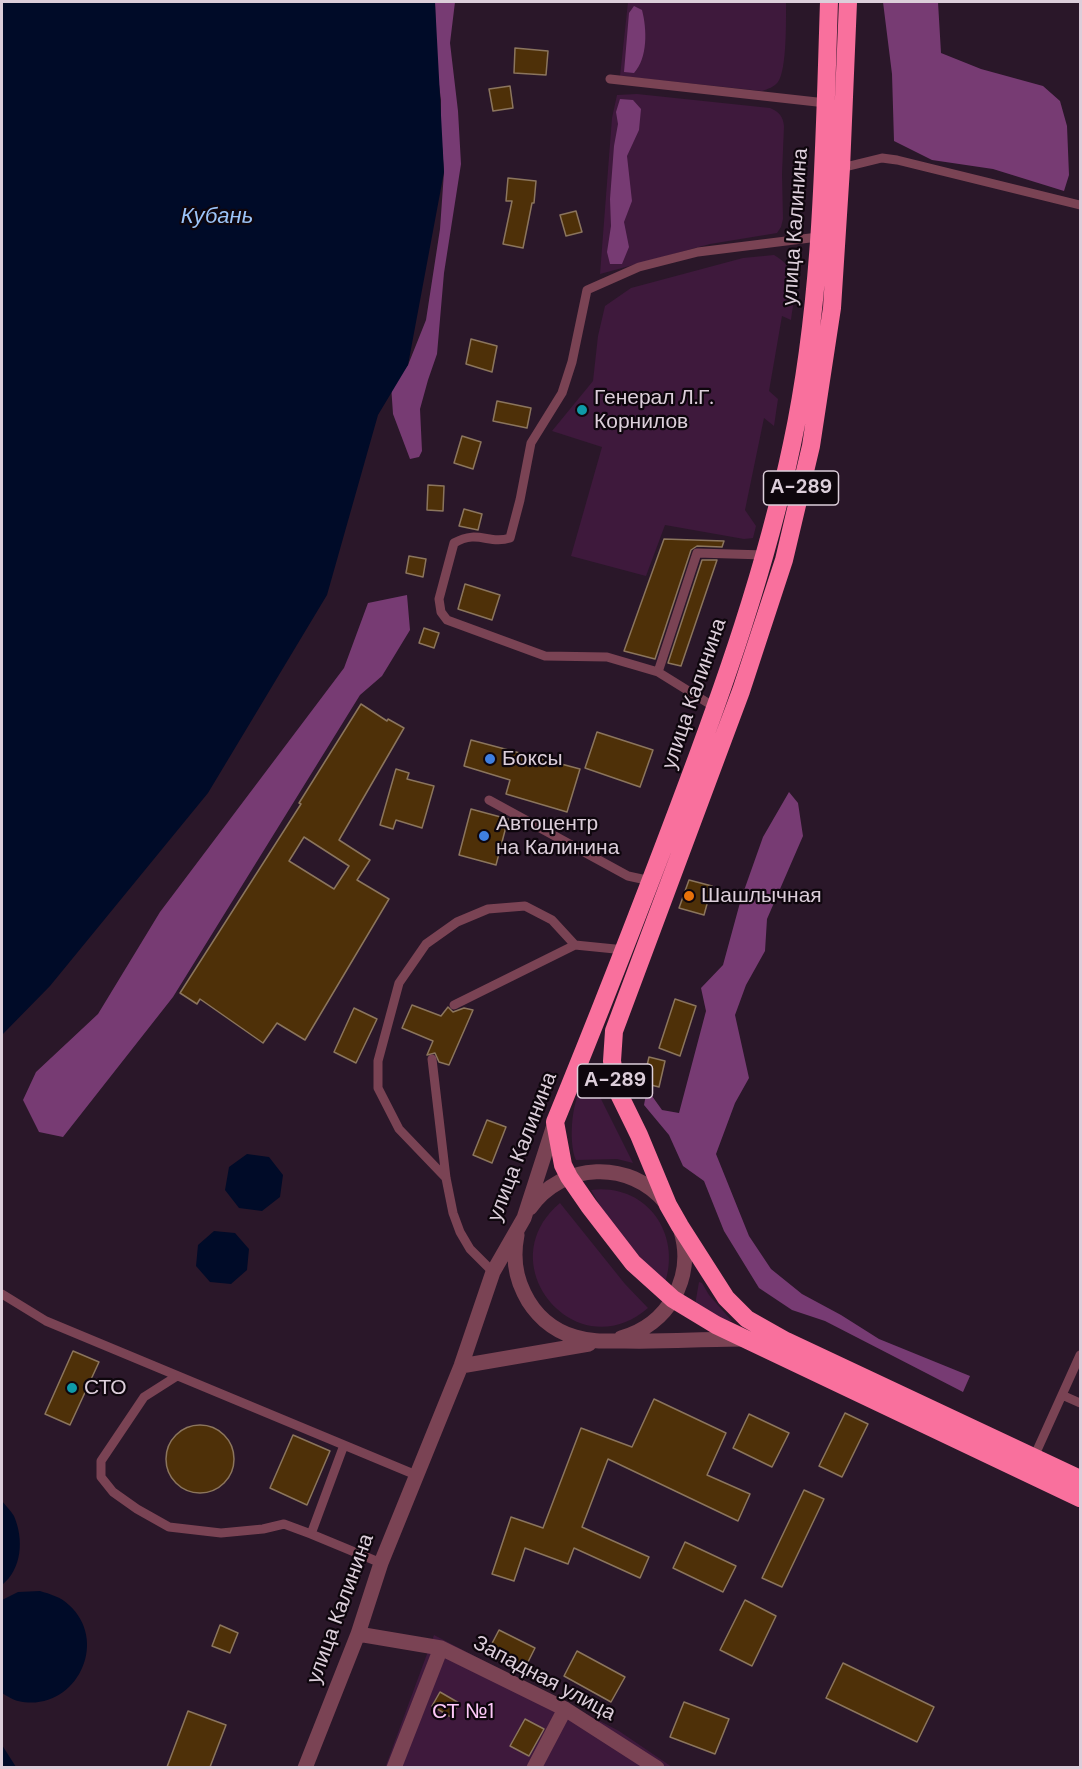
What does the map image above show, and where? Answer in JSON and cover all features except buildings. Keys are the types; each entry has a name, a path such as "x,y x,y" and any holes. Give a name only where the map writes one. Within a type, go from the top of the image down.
{"highway":[{"name":"улица Калинина","path":"555,1122 625,950 716,708 765,555 792,442 814,306 826,103 829,2"},
{"name":"улица Калинина","path":"783,1349 726,1298 680,1226 668,1205 639,1135 617,1090 612,1061 614,1031 741,691 784,560 811,446 832,308 848,2"},
{"path":"555,1122 563,1165 569,1177 633,1263 673,1299 716,1326 744,1339 783,1349 1080,1479"},
{"path":"783,1349 1080,1498"}],"street":[{"name":"улица Калинина","path":"304,1767 358,1634 381,1563 461,1366 493,1272 524,1218 555,1122"},
{"path":"524,1218 542,1193 569,1177 594,1171 611,1171 628,1175 650,1187 668,1205"},
{"name":"А-289","path":"524,1218 516,1240 515,1263 520,1286 531,1306 547,1323 560,1331 582,1339 605,1341 632,1335 648,1326 662,1314 673,1299 684,1268 685,1251 680,1226"},
{"path":"461,1366 605,1341 670,1342 744,1339"},
{"name":"Западная улица","path":"358,1634 441,1648 565,1709 657,1767"},
{"path":"394,1767 441,1648"},
{"path":"534,1767 565,1709"}],"lane":[{"path":"610,79 826,103"},
{"path":"841,168 882,158 897,160 1080,205"},
{"path":"716,708 658,672 607,657 545,656 447,620 441,612 439,599 454,543 471,536 502,540 510,538 531,443 562,393 572,362 586,290 639,267 698,252 818,237"},
{"path":"658,672 697,554 765,555"},
{"path":"489,800 628,876 651,881"},
{"path":"446,1178 399,1129 378,1088 378,1061 399,983 426,944 457,922 488,909 525,906 552,920 575,945"},
{"path":"454,1005 575,945 625,950"},
{"path":"432,1059 446,1178 453,1213 470,1249 493,1272"},
{"path":"2,1294 46,1321 416,1475"},
{"path":"1034,1457 1080,1355"},
{"path":"177,1376 144,1396 101,1461 101,1477 113,1491 137,1509 169,1527 221,1533 263,1529 284,1524 381,1563"},
{"path":"1062,1395 1080,1403"},
{"path":"311,1534 344,1445"}],"green space":[{"path":"628,2 786,2 783,67 778,82 773,87 762,91 620,76"},
{"path":"637,94 770,108 778,113 782,117 784,126 783,219 777,233 710,244 600,274 612,118 617,95"},
{"path":"774,255 789,268 794,283 794,301 791,320 782,316 769,391 778,399 774,426 764,418 745,510 756,526 753,538 744,539 665,525 646,576 571,556 602,447 552,431 593,381 598,336 605,306 631,288 743,258"},
{"path":"588,1081 596,1089 633,1163 617,1159 576,1160 572,1142 573,1118 578,1096"},
{"path":"591,1190 611,1190 629,1195 644,1204 656,1216 664,1231 668,1248 669,1267 664,1286 606,1216"},
{"path":"560,1203 625,1284 648,1308 621,1324 594,1326 570,1318 550,1302 537,1279 533,1254 540,1228"},
{"path":"699,1282 732,1321 726,1321 695,1305"},
{"name":"СТ №1","path":"434,1635 619,1731 672,1767 385,1768"}],"shaded area":[{"path":"435,2 455,2 450,43 458,111 461,164 444,273 437,354 420,409 422,451 419,457 410,459 393,414 391,385 408,365 426,320 440,229 444,172 441,100 436,62"},
{"path":"883,2 938,2 941,53 981,69 1043,86 1060,101 1067,126 1069,175 1064,191 993,169 932,160 894,141 892,74"},
{"path":"634,6 642,10 645,43 642,60 634,73 624,72 629,13"},
{"path":"620,99 633,100 641,109 639,130 627,156 632,201 624,222 629,247 622,264 610,264 607,252 611,226 610,199 618,124 616,112"},
{"path":"407,595 410,630 382,676 360,695 173,997 63,1137 39,1132 23,1100 36,1072 98,1014 160,912 344,668 368,603"},
{"path":"789,792 798,803 803,836 767,919 765,951 746,985 735,1015 749,1078 735,1103 716,1154 749,1236 771,1269 802,1294 879,1339 970,1376 963,1392 825,1321 792,1310 759,1288 724,1231 704,1181 683,1166 669,1135 644,1105 647,1089 662,1110 679,1113 706,1011 701,988 723,965 741,899 763,837"}],"water":[{"name":"Кубань","path":"2,2 435,2 444,172 408,365 378,415 327,595 208,793 50,986 2,1035"},
{"path":"247,1154 269,1157 283,1175 280,1197 262,1211 239,1208 225,1190 229,1167"},
{"path":"214,1231 235,1233 249,1249 247,1270 231,1284 210,1282 196,1266 198,1245"},
{"path":"2,1501 14,1516 20,1544 14,1571 2,1585"},
{"path":"40,1591 66,1602 81,1621 87,1638 86,1656 80,1672 70,1686 56,1697 38,1702 18,1701 2,1693 2,1600 18,1592"},
{"path":"2,1745 16,1767 2,1767"}],"place":[{"name":"Генерал Л.Г. Корнилов","path":"582,410"},
{"name":"Боксы","path":"490,759"},
{"name":"Автоцентр на Калинина","path":"484,836"},
{"name":"Шашлычная","path":"689,896"},
{"name":"СТО","path":"72,1388"}]}
